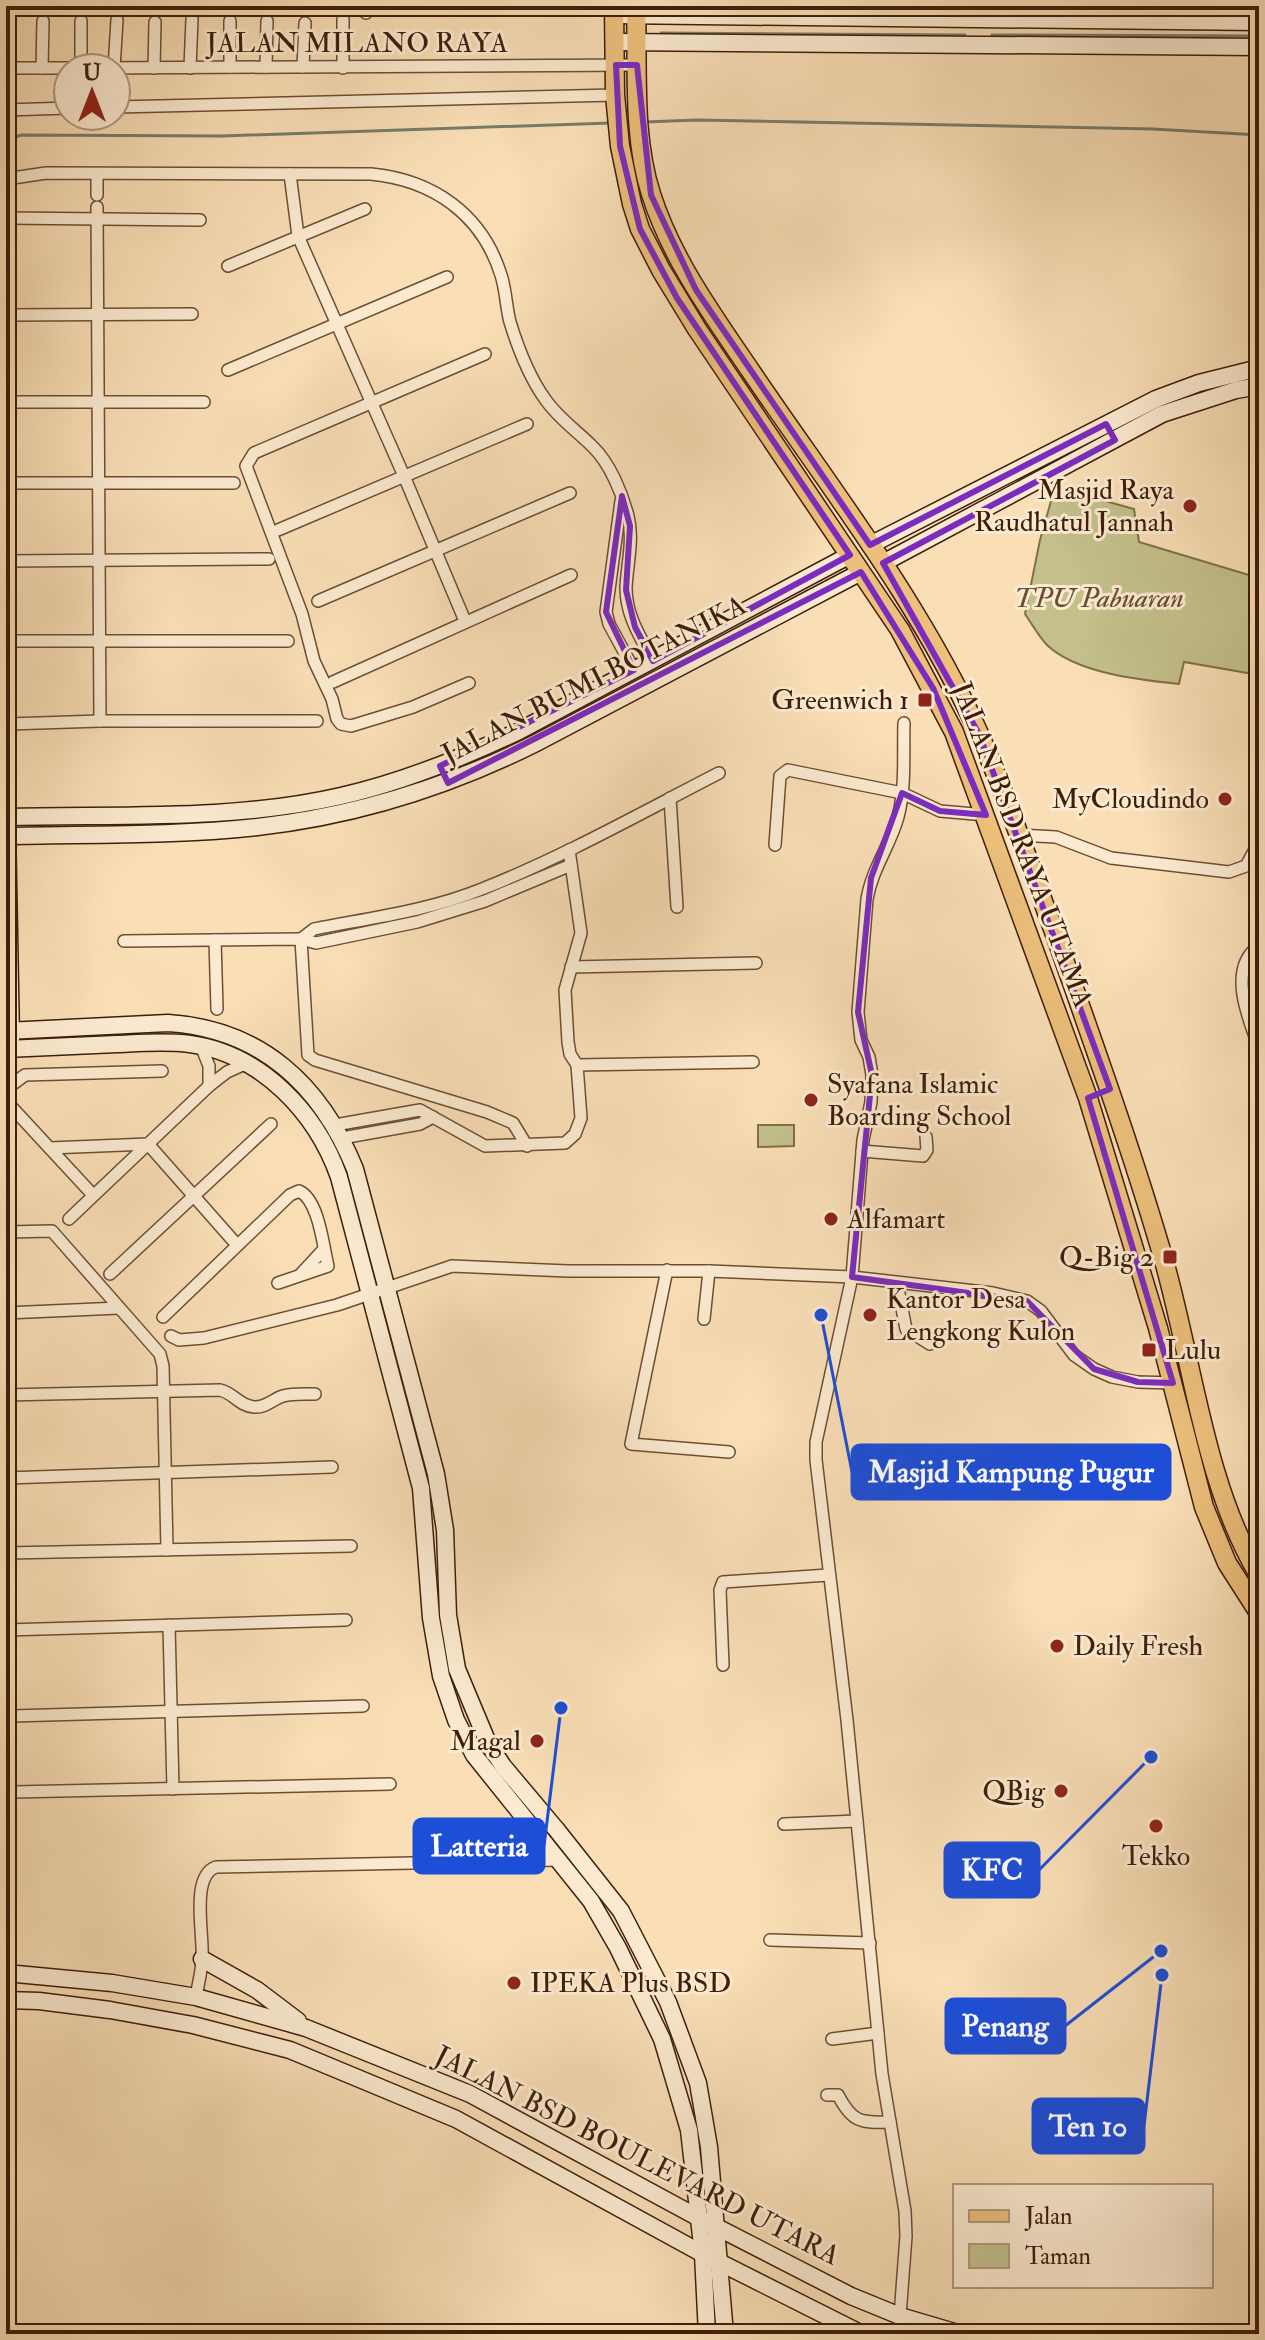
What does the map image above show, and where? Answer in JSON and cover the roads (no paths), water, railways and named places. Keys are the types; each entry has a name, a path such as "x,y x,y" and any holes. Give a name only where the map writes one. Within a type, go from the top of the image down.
{"main road":[{"path":"614,10 978,20 1259,22"},
{"name":"JALAN BSD RAYA UTAMA","path":"614,10 615,98 620,146 640,229 666,279 721,365 900,630 954,732 1088,1098 1158,1328 1204,1507 1227,1563 1259,1613"},
{"name":"JALAN BSD RAYA UTAMA","path":"636,11 638,102 642,148 651,195 696,290 883,563 959,690 1019,835 1110,1089 1162,1251 1223,1500 1259,1575"},
{"path":"978,20 978,46"},
{"path":"615,42 1259,47"},
{"path":"870,545 1156,399 1199,383 1259,368"},
{"path":"883,563 1162,414 1236,390 1259,386"},
{"path":"1106,424 1115,440"},
{"name":"JALAN BUMI BOTANIKA","path":"7,817 213,812 279,806 342,796 440,766 519,731 850,555"},
{"name":"JALAN BUMI BOTANIKA","path":"7,836 255,827 366,808 448,783 536,743 861,572"},
{"path":"440,766 448,783"},
{"path":"7,817 9,1048 157,1042 201,1046 247,1063 283,1090 303,1110 325,1145 339,1177 417,1472 441,1676 456,1720 474,1755 591,1901 618,1948 662,2039 689,2130 703,2254 707,2334"},
{"path":"9,1031 168,1023 224,1032 242,1039 283,1066 309,1090 338,1131 355,1169 436,1474 445,1530 450,1632 463,1687 488,1743 503,1766 621,1911 668,2002 698,2083 709,2147 725,2334"},
{"path":"1088,1098 1110,1089"},
{"path":"426,1530 445,1530"},
{"path":"202,1959 257,1990 306,2028"},
{"name":"JALAN BSD BOULEVARD UTARA","path":"6,1973 112,1983 196,1997 306,2028 470,2094 851,2296 900,2316 961,2334"},
{"name":"JALAN BSD BOULEVARD UTARA","path":"6,2000 110,2010 193,2025 290,2050 456,2119 703,2254 862,2334"}],"street":[{"path":"190,68 192,19"},
{"path":"343,19 343,68"},
{"path":"115,52 117,20"},
{"path":"42,68 43,21"},
{"path":"81,21 81,52"},
{"path":"230,21 230,67"},
{"path":"266,67 267,21"},
{"path":"154,68 155,22"},
{"path":"7,23 6,68 52,68"},
{"path":"303,67 305,23"},
{"name":"JALAN MILANO RAYA","path":"132,68 637,65"},
{"path":"132,107 615,98"},
{"path":"6,110 52,109"},
{"path":"6,179 46,173 371,174 403,179 432,190 456,206 474,222 491,248 513,329 544,399 595,448 622,496 630,526 627,605 653,661"},
{"path":"290,174 298,236 465,621"},
{"path":"97,175 100,721"},
{"path":"6,218 97,207 200,220"},
{"path":"228,266 365,209"},
{"path":"228,370 447,277"},
{"path":"6,315 192,314"},
{"path":"469,683 413,707 351,726 341,724 314,661 298,602 246,471 247,460 254,453 485,354"},
{"path":"6,402 204,402"},
{"path":"278,530 527,424"},
{"path":"6,483 234,483"},
{"path":"318,601 570,493"},
{"path":"622,496 606,612 609,624 634,670"},
{"path":"6,561 269,559"},
{"path":"333,682 571,575"},
{"path":"6,641 288,641"},
{"path":"8,724 317,721"},
{"path":"900,2316 905,2211 878,2033 816,1442 852,1277 862,1151 872,1075 858,1029 867,899 871,878 898,818 902,793 904,723"},
{"path":"775,845 780,776 788,770 902,793 940,811 986,815"},
{"path":"301,939 314,929 415,910 480,890 569,850 719,773"},
{"path":"670,798 677,907"},
{"path":"1019,835 1056,837 1111,858 1142,864 1229,872 1254,862 1259,842"},
{"path":"338,1131 420,1110 485,1146 565,1143 575,1134 581,1118 577,1065 570,1054 568,1042 565,990 581,933 569,850"},
{"path":"124,941 301,939 316,943 417,922 485,901 571,865"},
{"path":"301,939 308,1055 315,1060 487,1112 513,1123 527,1146"},
{"path":"215,940 217,1009"},
{"path":"1259,946 1250,952 1242,993 1259,1047"},
{"path":"571,967 756,963"},
{"path":"201,1046 209,1066 209,1086"},
{"path":"577,1065 753,1062"},
{"path":"69,1219 209,1086 227,1072 247,1063"},
{"path":"6,1089 25,1075 162,1071"},
{"path":"6,1101 93,1195"},
{"path":"110,1274 271,1124"},
{"path":"862,1151 923,1156 927,1150 926,1137"},
{"path":"50,1148 148,1144"},
{"path":"148,1144 237,1245"},
{"path":"163,1317 290,1195 299,1191 314,1207 328,1266 278,1283"},
{"path":"6,1232 52,1231 160,1354 167,1550"},
{"path":"171,1336 179,1340 204,1338 370,1295 452,1266 852,1277 993,1293 1027,1301 1041,1311 1074,1355 1094,1369 1112,1377 1138,1382 1173,1383"},
{"path":"667,1270 631,1444 729,1452"},
{"path":"704,1319 709,1271"},
{"path":"897,1283 906,1329 930,1344"},
{"path":"6,1313 119,1308"},
{"path":"6,1395 227,1392 238,1403 251,1407 269,1404 288,1395 315,1394"},
{"path":"6,1478 332,1467"},
{"path":"6,1553 351,1546"},
{"path":"723,1665 720,1590 723,1582 828,1575"},
{"path":"6,1630 346,1620"},
{"path":"169,1625 173,1789"},
{"path":"12,1716 363,1706"},
{"path":"13,1792 390,1784"},
{"path":"784,1824 857,1821"},
{"path":"196,1997 202,1959 200,1891 208,1869 560,1860"},
{"path":"770,1940 870,1943"},
{"path":"832,2039 878,2033"},
{"path":"827,2095 838,2095 844,2109 858,2120 890,2122"}],"waterway":[{"path":"661,33 965,35"},
{"path":"992,35 1259,36"},
{"path":"645,122 697,120 1153,129 1259,135"},
{"path":"6,139 22,135 222,136 610,123"}],"place":[{"name":"Masjid Raya Raudhatul Jannah","path":"1190,506"},
{"name":"Greenwich 1","path":"925,700"},
{"name":"MyCloudindo","path":"1225,799"},
{"name":"Syafana Islamic Boarding School","path":"811,1100"},
{"name":"Alfamart","path":"831,1219"},
{"name":"Q-Big 2","path":"1170,1257"},
{"name":"Masjid Kampung Pugur","path":"821,1315"},
{"name":"Kantor Desa Lengkong Kulon","path":"870,1315"},
{"name":"Lulu","path":"1149,1350"},
{"name":"Daily Fresh","path":"1057,1646"},
{"name":"Latteria","path":"561,1708"},
{"name":"Magal","path":"537,1741"},
{"name":"KFC","path":"1151,1757"},
{"name":"QBig","path":"1061,1791"},
{"name":"Tekko","path":"1156,1826"},
{"name":"Penang","path":"1161,1951"},
{"name":"Ten 10","path":"1162,1975"},
{"name":"IPEKA Plus BSD","path":"514,1983"}],"park label":[{"name":"TPU Pabuaran","path":"1099,598"}]}
